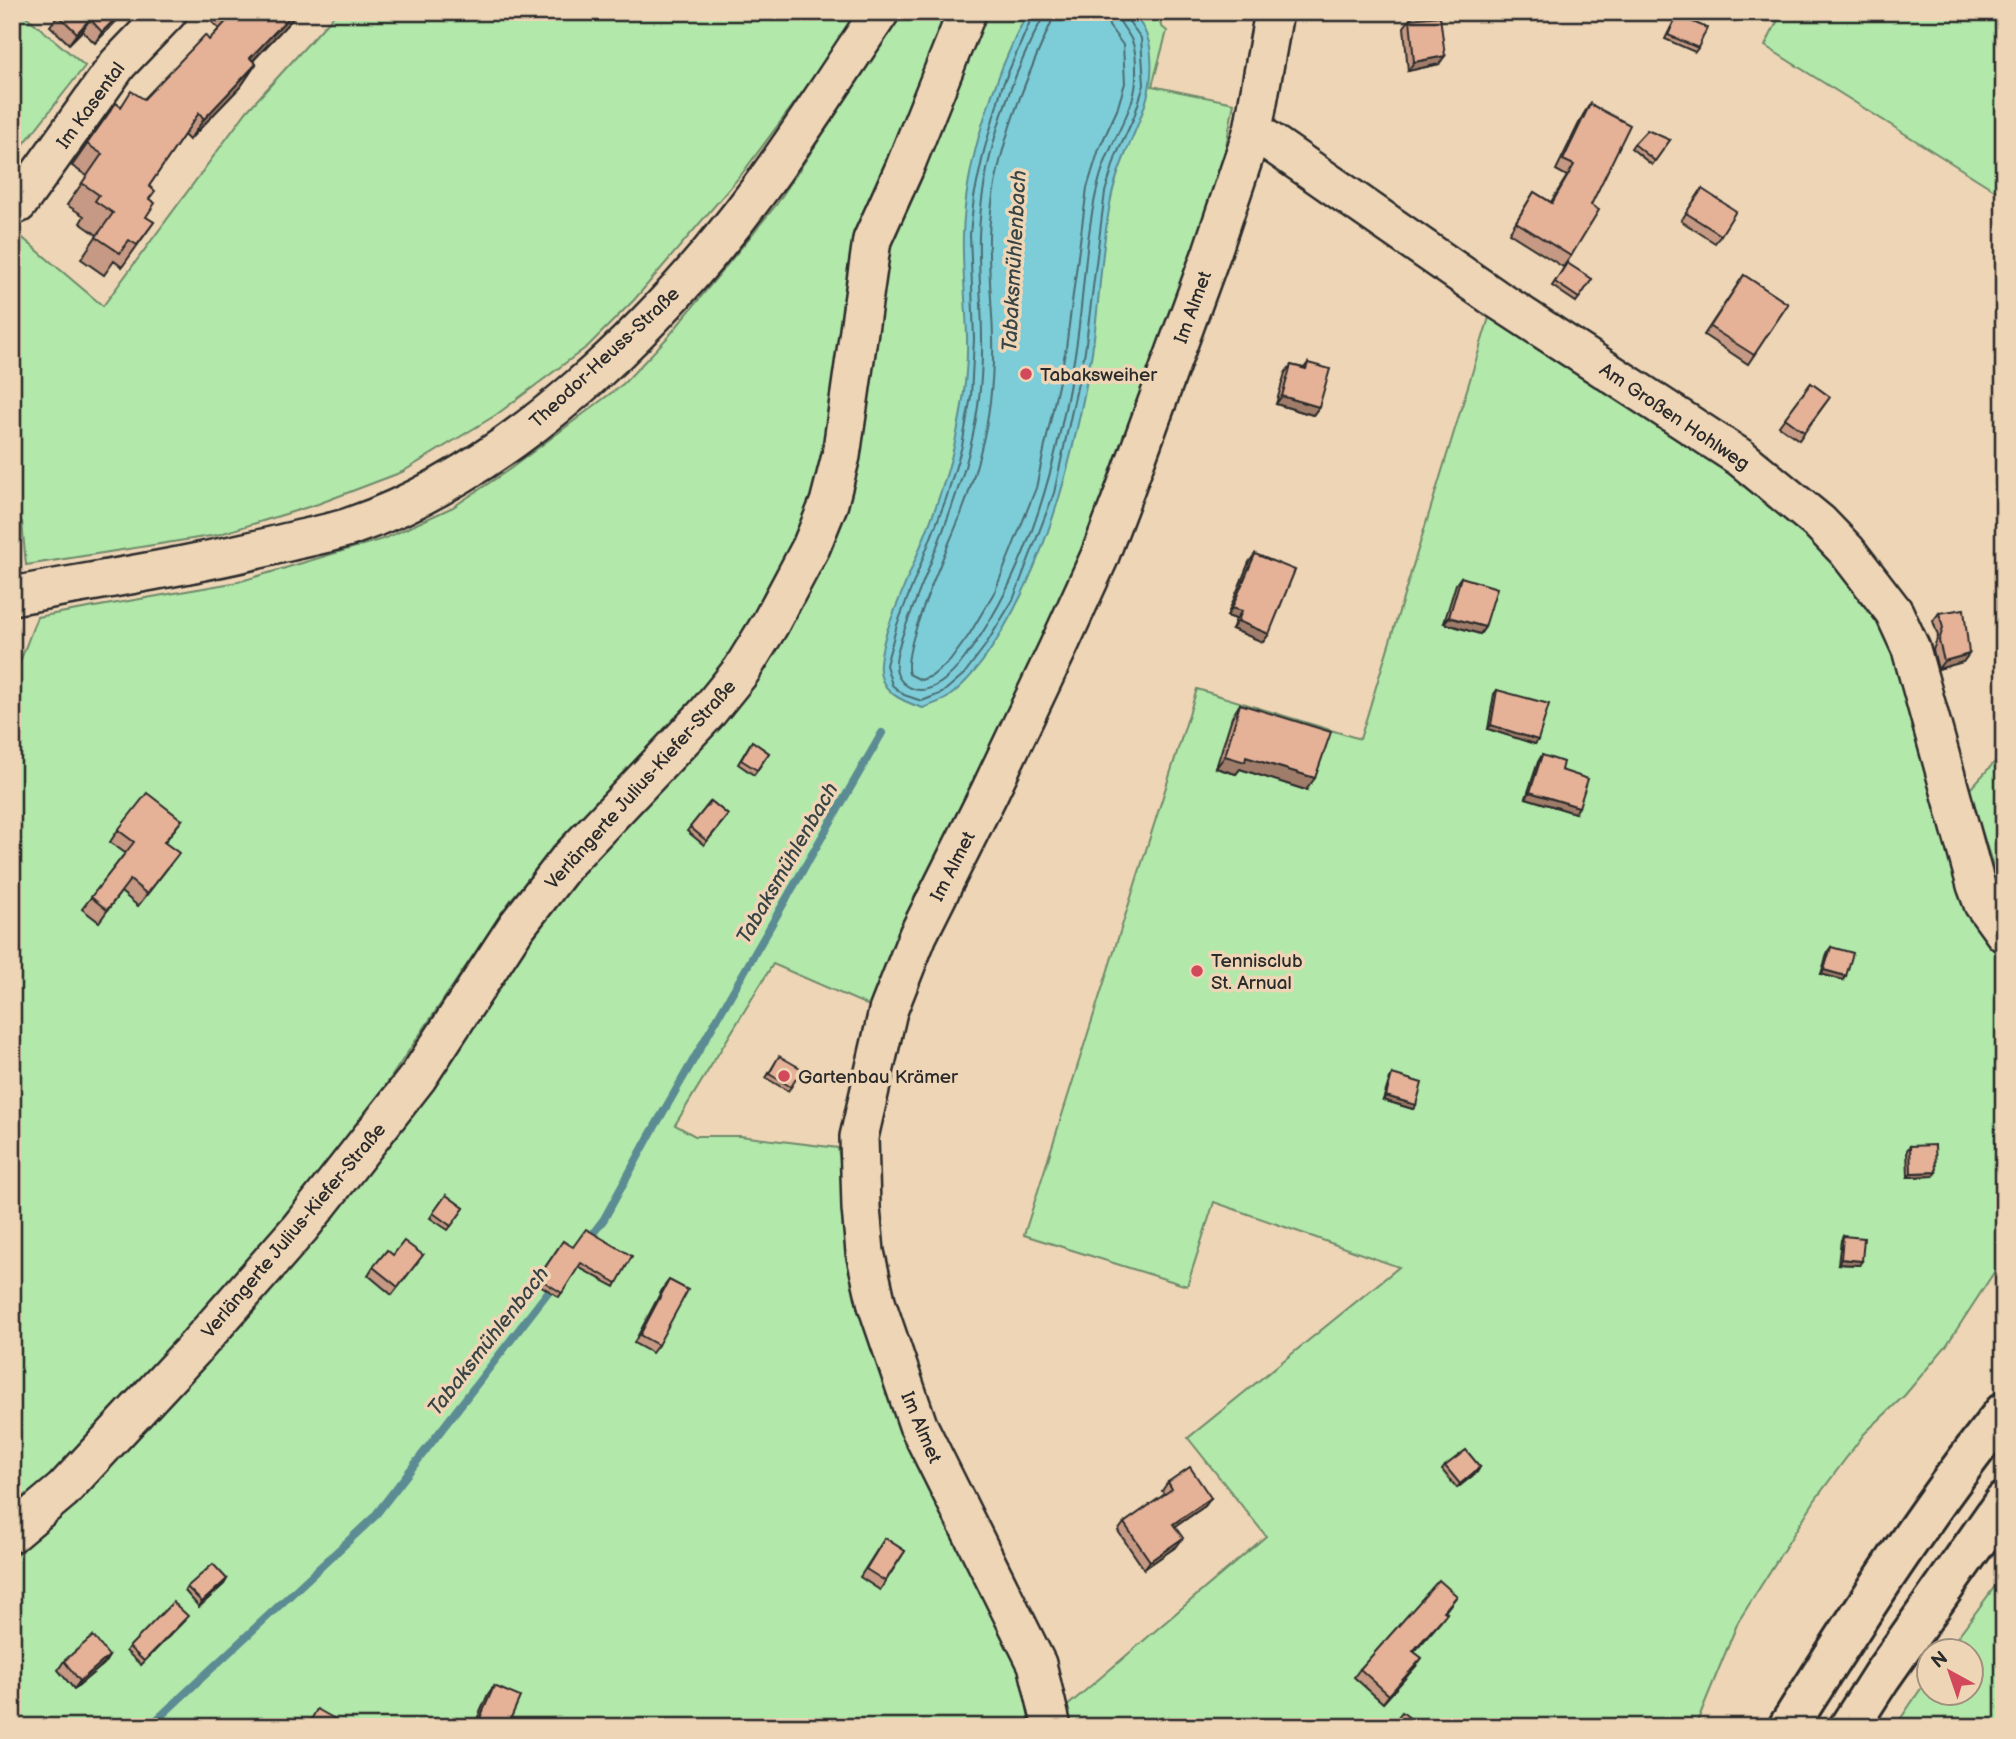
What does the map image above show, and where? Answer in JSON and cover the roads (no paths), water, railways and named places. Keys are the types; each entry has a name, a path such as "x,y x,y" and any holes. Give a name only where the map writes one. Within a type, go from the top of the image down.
{"highway":[{"path":"1788,1727 1929,1513 2004,1412"},
{"path":"1849,1727 2004,1502"}],"street":[{"name":"Im Kasental","path":"18,204 118,64 168,12"},
{"name":"Theodor-Heuss-Straße","path":"12,596 221,559 351,526 411,502 514,439 557,405 651,319 706,257 760,189 880,12"},
{"name":"Verlängerte Julius-Kiefer-Straße","path":"12,1533 63,1490 193,1350 300,1228 418,1077 516,927 568,860 707,713 741,671 770,624 811,547 829,503 841,456 872,240 904,169 967,12"},
{"name":"Im Almet","path":"1052,1727 1037,1664 918,1426 877,1305 865,1252 859,1137 876,1054 895,990 918,935 1006,759 1099,558 1212,252 1253,130 1274,12"},
{"name":"Am Großen Hohlweg","path":"1253,130 1495,298 1741,458 1820,523 1847,551 1895,612 1911,649 1976,885 1983,904 2004,933"}],"water":[{"name":"Tabaksweiher","path":"1028,12 1129,12 1140,23 1149,42 1150,87 1112,194 1085,389 1069,461 1048,532 1019,600 984,660 947,698 923,708 899,698 886,688 880,673 881,653 889,624 939,497 955,442 967,363 963,235 969,179 993,92"}],"waterway":[{"name":"Tabaksmühlenbach","path":"588,1240 604,1219 882,733"},
{"name":"Tabaksmühlenbach","path":"149,1727 374,1517 555,1283"}],"place":[{"name":"Tabaksweiher","path":"1026,374"},
{"name":"Tennisclub St. Arnual","path":"1197,971"},
{"name":"Gartenbau Krämer","path":"784,1076"}]}
